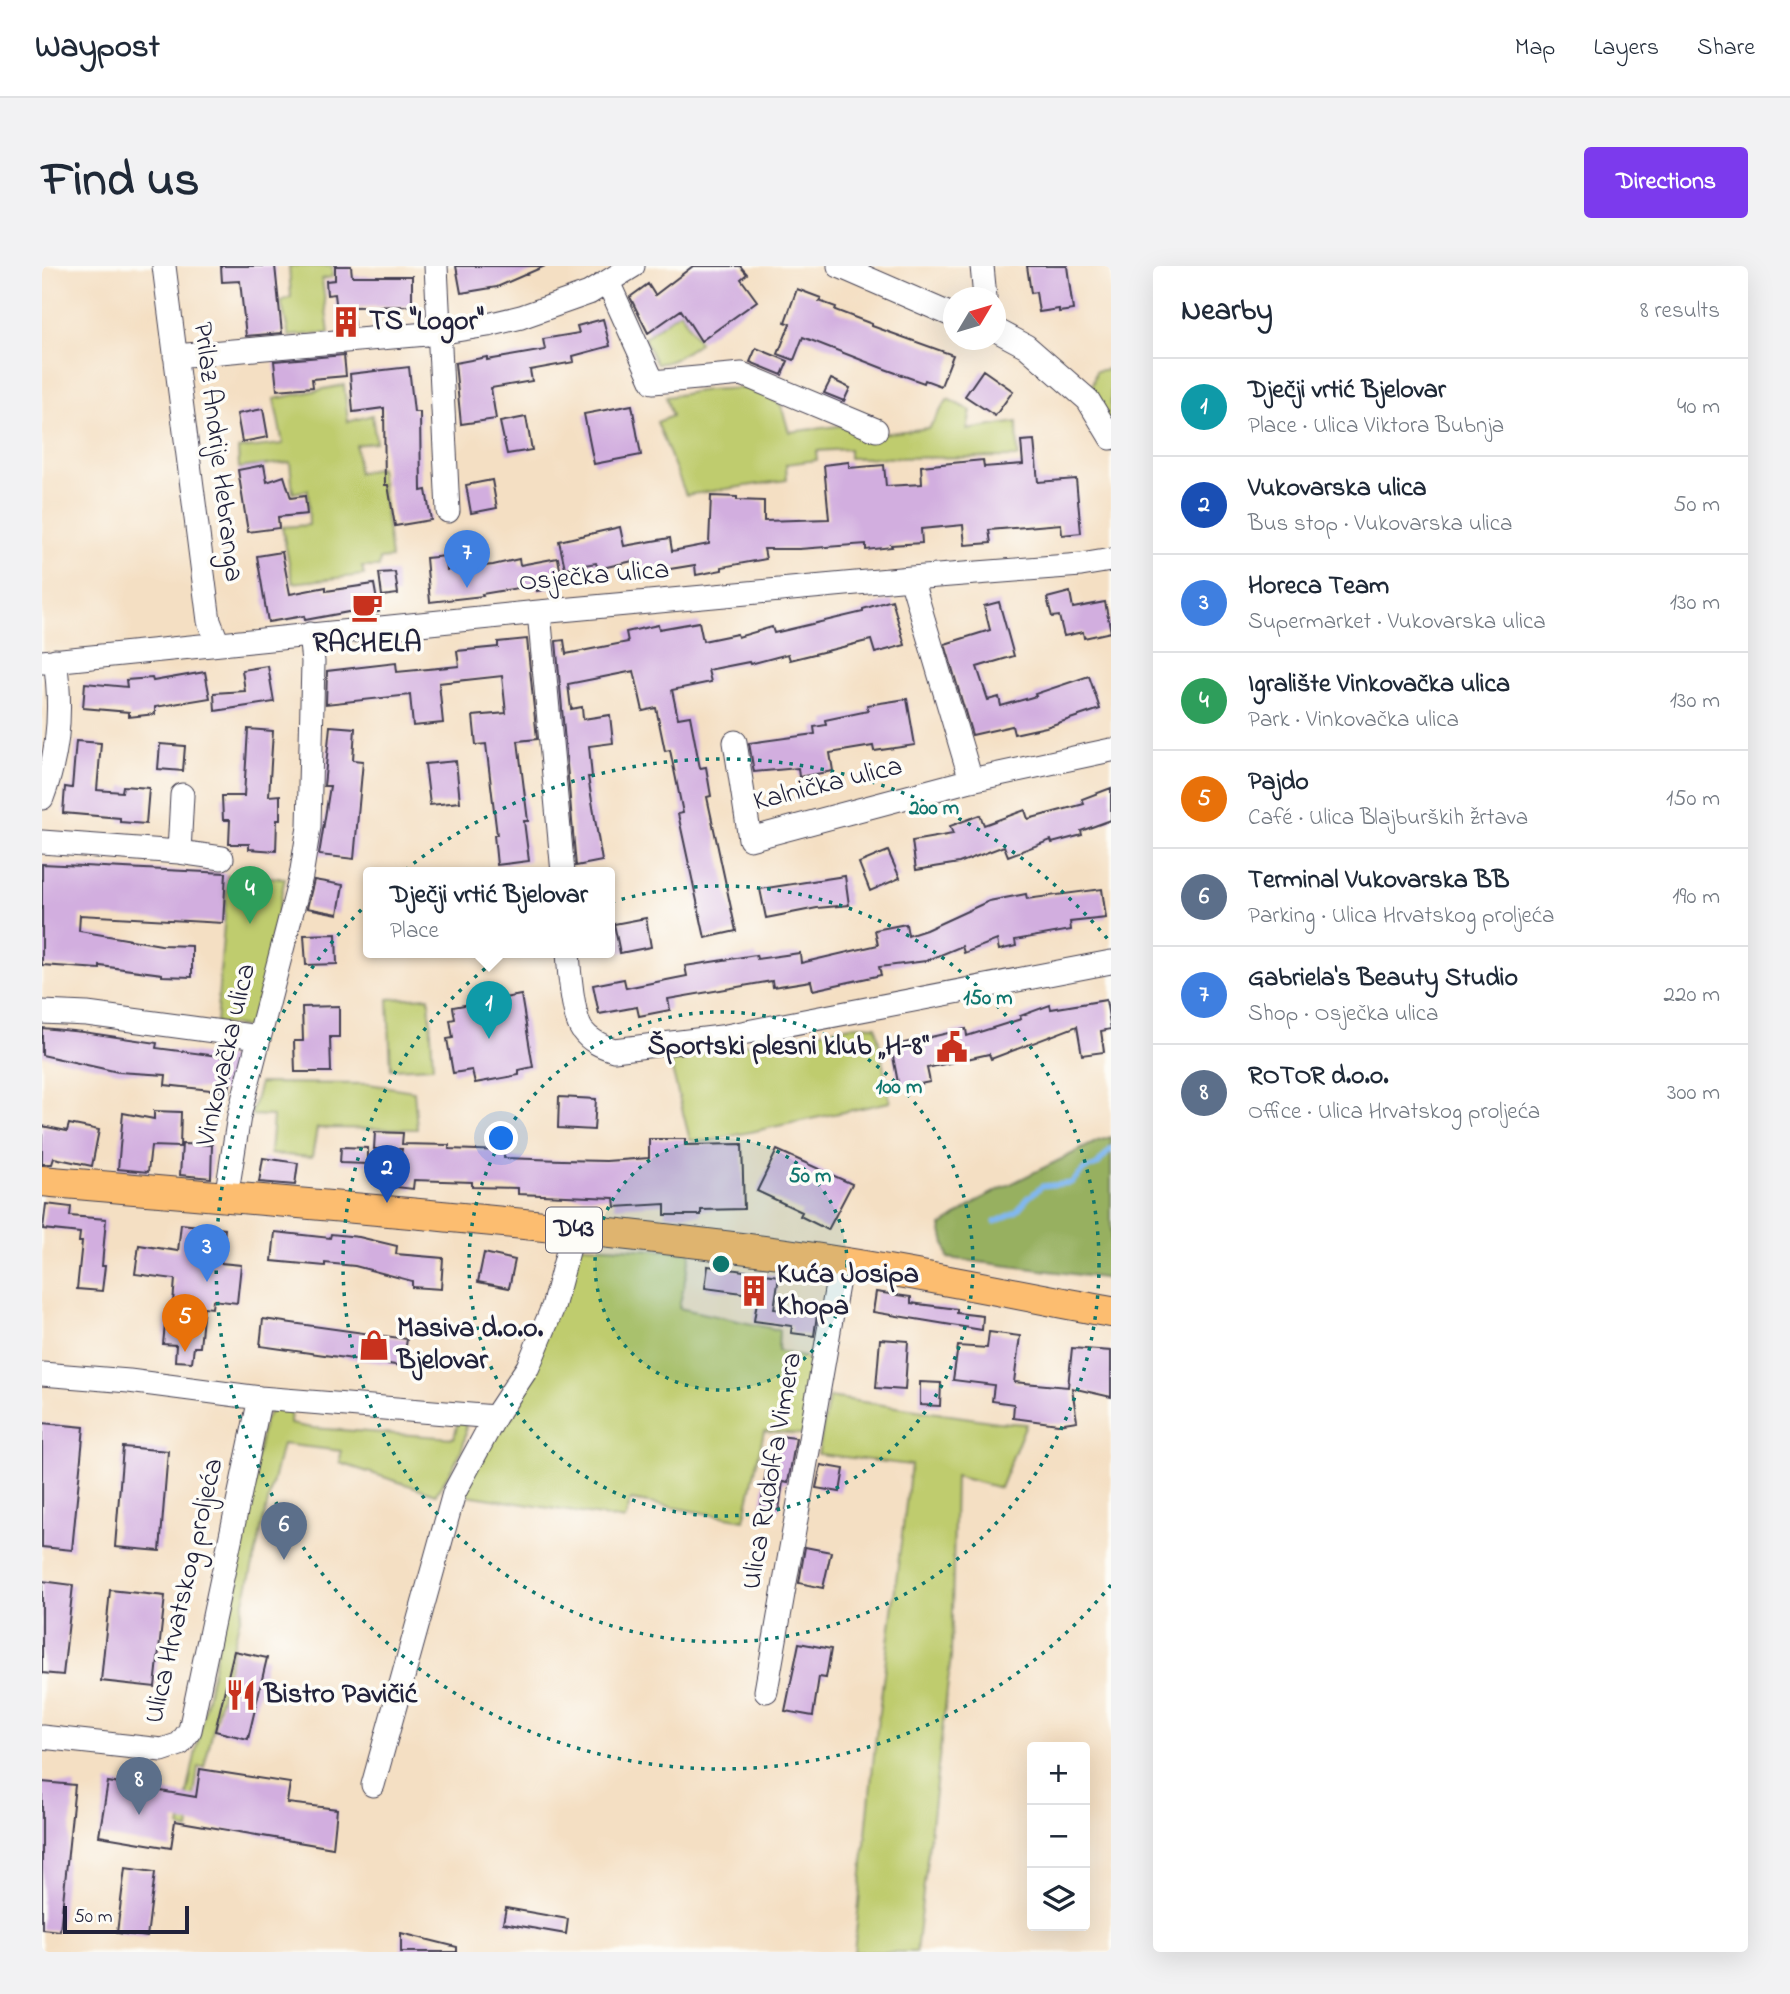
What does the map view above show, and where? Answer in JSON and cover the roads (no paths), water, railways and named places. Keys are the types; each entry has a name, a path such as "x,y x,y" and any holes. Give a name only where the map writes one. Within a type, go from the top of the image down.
{"main road":[{"name":"D43","path":"42,1181 573,1229 735,1247 929,1277 1111,1312"}],"street":[{"name":"Prilaz Andrije Hebranga","path":"164,266 209,621 218,644"},
{"path":"436,266 448,511"},
{"path":"175,356 438,333 488,325 521,317 589,293 633,266"},
{"path":"839,266 943,311"},
{"path":"982,266 984,287"},
{"path":"608,282 653,382 742,374 876,430"},
{"path":"1006,335 1026,346 1088,400 1111,438"},
{"name":"Osječka ulica","path":"49,661 538,612 1082,565 1111,560"},
{"path":"911,578 971,780"},
{"path":"538,612 562,867"},
{"name":"Vinkovačka ulica","path":"226,1198 240,1116 300,876 309,827 313,663 310,634"},
{"path":"42,798 53,764 59,726 49,661"},
{"name":"Kalnička ulica","path":"735,742 750,839 971,780 1111,750"},
{"path":"179,852 182,795"},
{"path":"42,842 179,852 222,858"},
{"path":"568,958 570,981 580,1028 598,1045 614,1050 721,1037 1111,962"},
{"path":"42,1012 87,1014 260,1037"},
{"path":"373,1785 454,1493 495,1417 521,1380 548,1320 573,1229"},
{"name":"Ulica Rudolfa Vimera","path":"766,1691 841,1262"},
{"path":"42,1374 129,1381 260,1398 495,1417"},
{"name":"Ulica Hrvatskog proljeća","path":"42,1737 162,1749 180,1744 190,1730 260,1398"}],"waterway":[{"path":"995,1222 1016,1212 1042,1186 1071,1183 1084,1170 1097,1165 1111,1149"}],"place":[{"name":"TS \"Logor\"","path":"346,322"},
{"name":"Gabriela's Beauty Studio","path":"467,588"},
{"name":"RACHELA","path":"367,607"},
{"name":"Igralište Vinkovačka ulica","path":"250,924"},
{"name":"Dječji vrtić Bjelovar","path":"489,1039"},
{"name":"Športski plesni klub „H-8“","path":"952,1047"},
{"name":"Vukovarska ulica","path":"387,1203"},
{"name":"Horeca Team","path":"207,1282"},
{"name":"Kuća Josipa Khopa","path":"754,1291"},
{"name":"Masiva d.o.o. Bjelovar","path":"374,1345"},
{"name":"Pajdo","path":"185,1352"},
{"name":"Terminal Vukovarska BB","path":"284,1560"},
{"name":"Bistro Pavičić","path":"241,1695"},
{"name":"ROTOR d.o.o.","path":"139,1815"}]}
